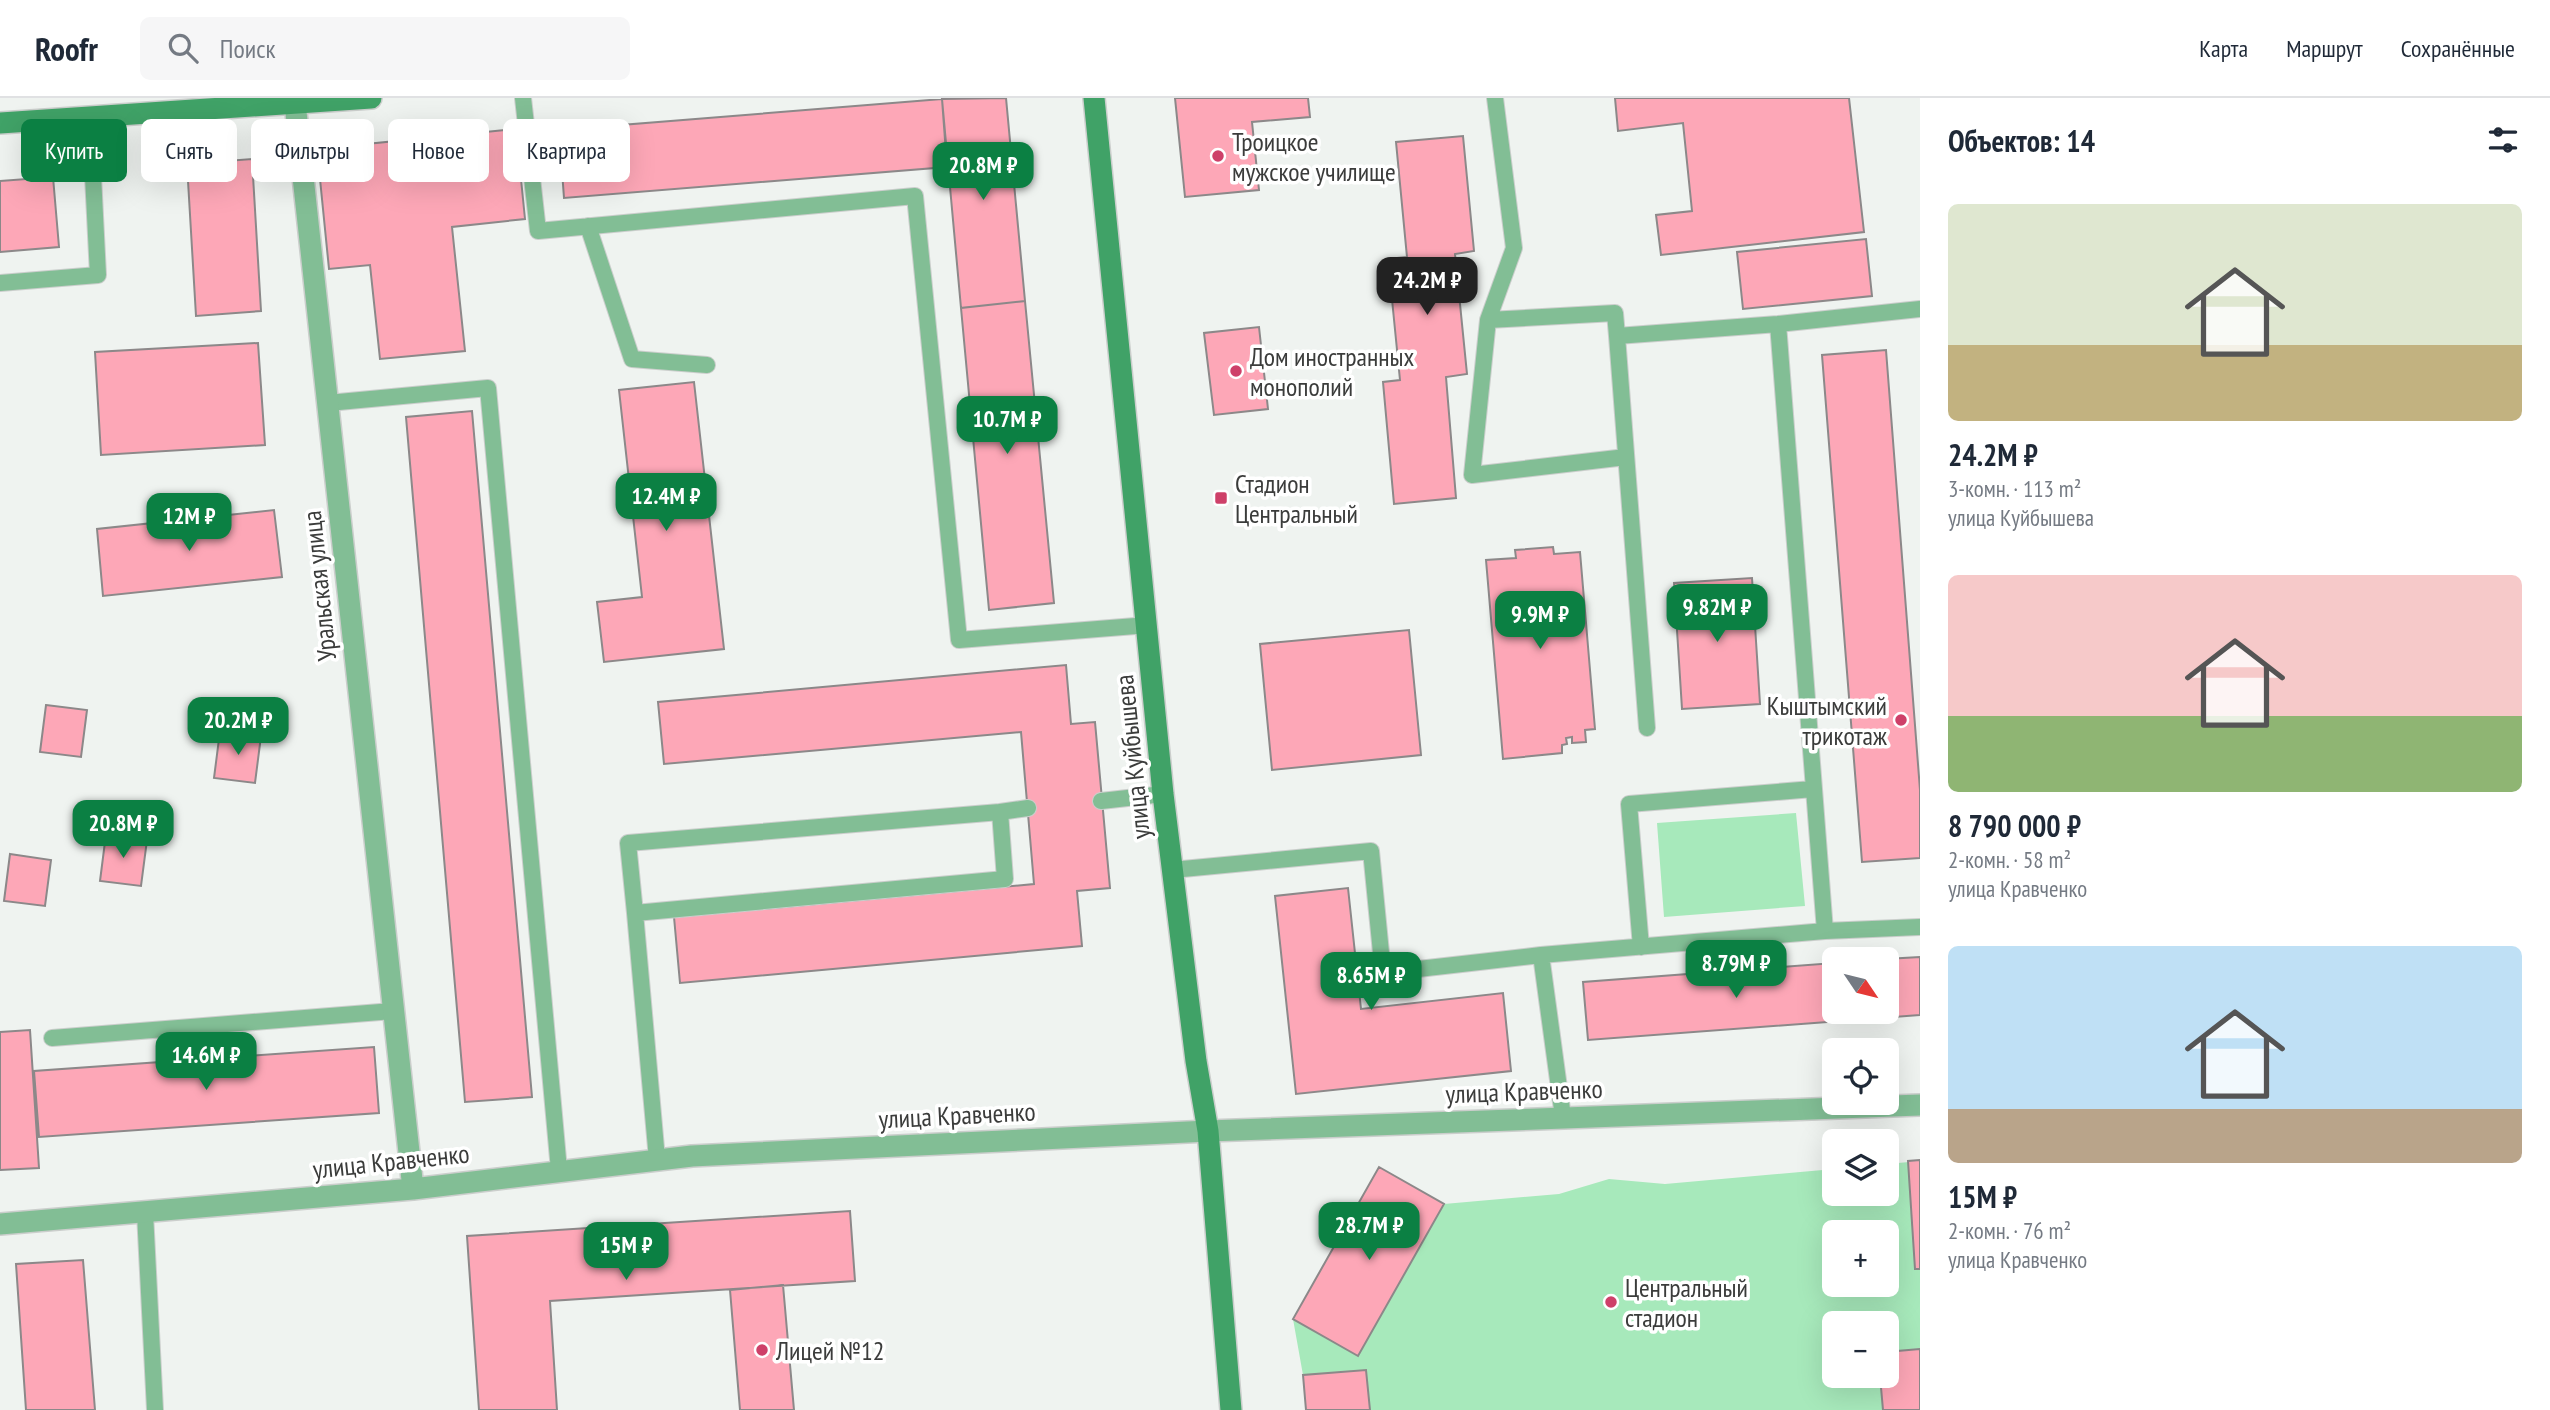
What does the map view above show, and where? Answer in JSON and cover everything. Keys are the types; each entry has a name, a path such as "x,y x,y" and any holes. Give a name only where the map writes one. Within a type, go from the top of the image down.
{"main road":[{"path":"0,122 90,116 190,104 295,103 371,98"},
{"name":"улица Куйбышева","path":"1094,98 1163,794 1196,1061 1208,1130 1231,1410"}],"street":[{"name":"Уральская улица","path":"295,103 413,1189"},
{"name":"улица Кравченко","path":"0,1224 413,1189 657,1159 1208,1130 1920,1105"}],"lane":[{"path":"523,98 538,231 915,196 959,640 1148,625"},
{"path":"1495,98 1514,248 1488,320 1472,475 1626,457"},
{"path":"0,283 98,275 90,116"},
{"path":"588,226 632,359 708,365"},
{"path":"1617,336 1778,324 1920,309"},
{"path":"1488,320 1615,313 1647,728"},
{"path":"1778,324 1825,931"},
{"path":"327,402 488,388 559,1170"},
{"path":"1641,947 1629,804 1813,789"},
{"path":"1101,801 1163,794"},
{"path":"657,1159 628,843 1028,808"},
{"path":"635,913 1005,879 1000,811"},
{"path":"1172,870 1371,850 1382,973 1541,955 1825,931 1920,927"},
{"path":"1541,955 1563,1117"},
{"path":"52,1038 393,1011"},
{"path":"145,1213 155,1410"}],"green space":[{"path":"1796,813 1805,906 1664,917 1657,823"},
{"name":"Центральный стадион","path":"1920,1161 1920,1410 1306,1410 1293,1319 1379,1167 1444,1204 1559,1194 1609,1179 1665,1184 1822,1170 1822,1206 1899,1206 1899,1163"}],"building":[{"path":"1006,98 1025,301 961,308 942,99"},
{"name":"Троицкое мужское училище","path":"1175,98 1308,98 1310,117 1252,122 1259,190 1185,197"},
{"path":"1615,98 1849,98 1864,232 1661,255 1656,215 1692,211 1683,123 1618,131"},
{"path":"942,99 947,167 564,198 563,182 630,182 630,124"},
{"path":"503,130 503,182 521,182 525,219 452,227 465,351 380,359 370,265 329,269 320,182 374,182 374,143 388,142 388,182 489,182 489,132"},
{"path":"1463,136 1474,251 1455,254 1467,374 1446,377 1456,498 1394,504 1383,382 1400,380 1388,259 1407,257 1396,142"},
{"path":"251,159 261,311 196,316 188,182 237,182 237,160"},
{"path":"0,181 53,182 59,247 0,252"},
{"path":"1866,239 1872,296 1743,309 1737,252"},
{"path":"1025,301 1054,603 989,610 961,308"},
{"name":"Дом иностранных монополий","path":"1259,327 1268,409 1214,415 1204,333"},
{"path":"258,343 265,445 101,455 95,352"},
{"path":"1886,350 1920,790 1920,858 1862,862 1822,355"},
{"path":"694,382 724,649 604,662 597,602 642,597 619,390"},
{"path":"472,411 532,1097 465,1102 406,417"},
{"path":"274,510 282,577 103,596 97,529"},
{"path":"1553,547 1554,554 1580,552 1595,729 1585,730 1586,742 1572,743 1572,737 1566,738 1567,744 1562,745 1562,753 1503,759 1486,560 1516,558 1515,550"},
{"path":"1752,578 1760,704 1682,709 1674,583"},
{"path":"1409,630 1421,755 1272,770 1260,644"},
{"path":"1066,665 1071,724 1095,722 1110,888 1077,891 1082,946 680,983 674,917 1034,884 1021,732 664,764 658,702"},
{"path":"46,705 87,710 81,757 40,752"},
{"path":"220,731 261,736 255,783 214,778"},
{"path":"106,834 147,840 141,886 100,881"},
{"path":"10,854 51,860 45,906 4,901"},
{"path":"1348,888 1361,1009 1503,993 1511,1071 1296,1094 1275,896"},
{"path":"1920,957 1920,1015 1899,1017 1899,958"},
{"path":"1822,964 1822,1022 1588,1040 1583,982"},
{"path":"30,1030 39,1168 0,1170 0,1032"},
{"path":"374,1047 379,1113 39,1137 34,1071"},
{"path":"1920,1160 1920,1269 1915,1269 1908,1161"},
{"path":"1379,1167 1444,1204 1358,1356 1293,1319"},
{"path":"850,1211 855,1281 550,1301 557,1410 479,1410 467,1236"},
{"path":"83,1260 95,1410 26,1410 16,1264"},
{"name":"Лицей №12","path":"783,1285 794,1410 740,1410 730,1290"},
{"path":"1920,1349 1920,1410 1883,1410 1881,1388 1899,1388 1899,1351"},
{"path":"1366,1370 1370,1410 1306,1410 1303,1375"}],"place":[{"name":"Троицкое мужское училище","path":"1218,156"},
{"name":"Дом иностранных монополий","path":"1236,371"},
{"name":"Стадион Центральный","path":"1221,498"},
{"name":"Кыштымский трикотаж","path":"1901,720"},
{"name":"Центральный стадион","path":"1611,1302"},
{"name":"Лицей №12","path":"762,1350"}]}
